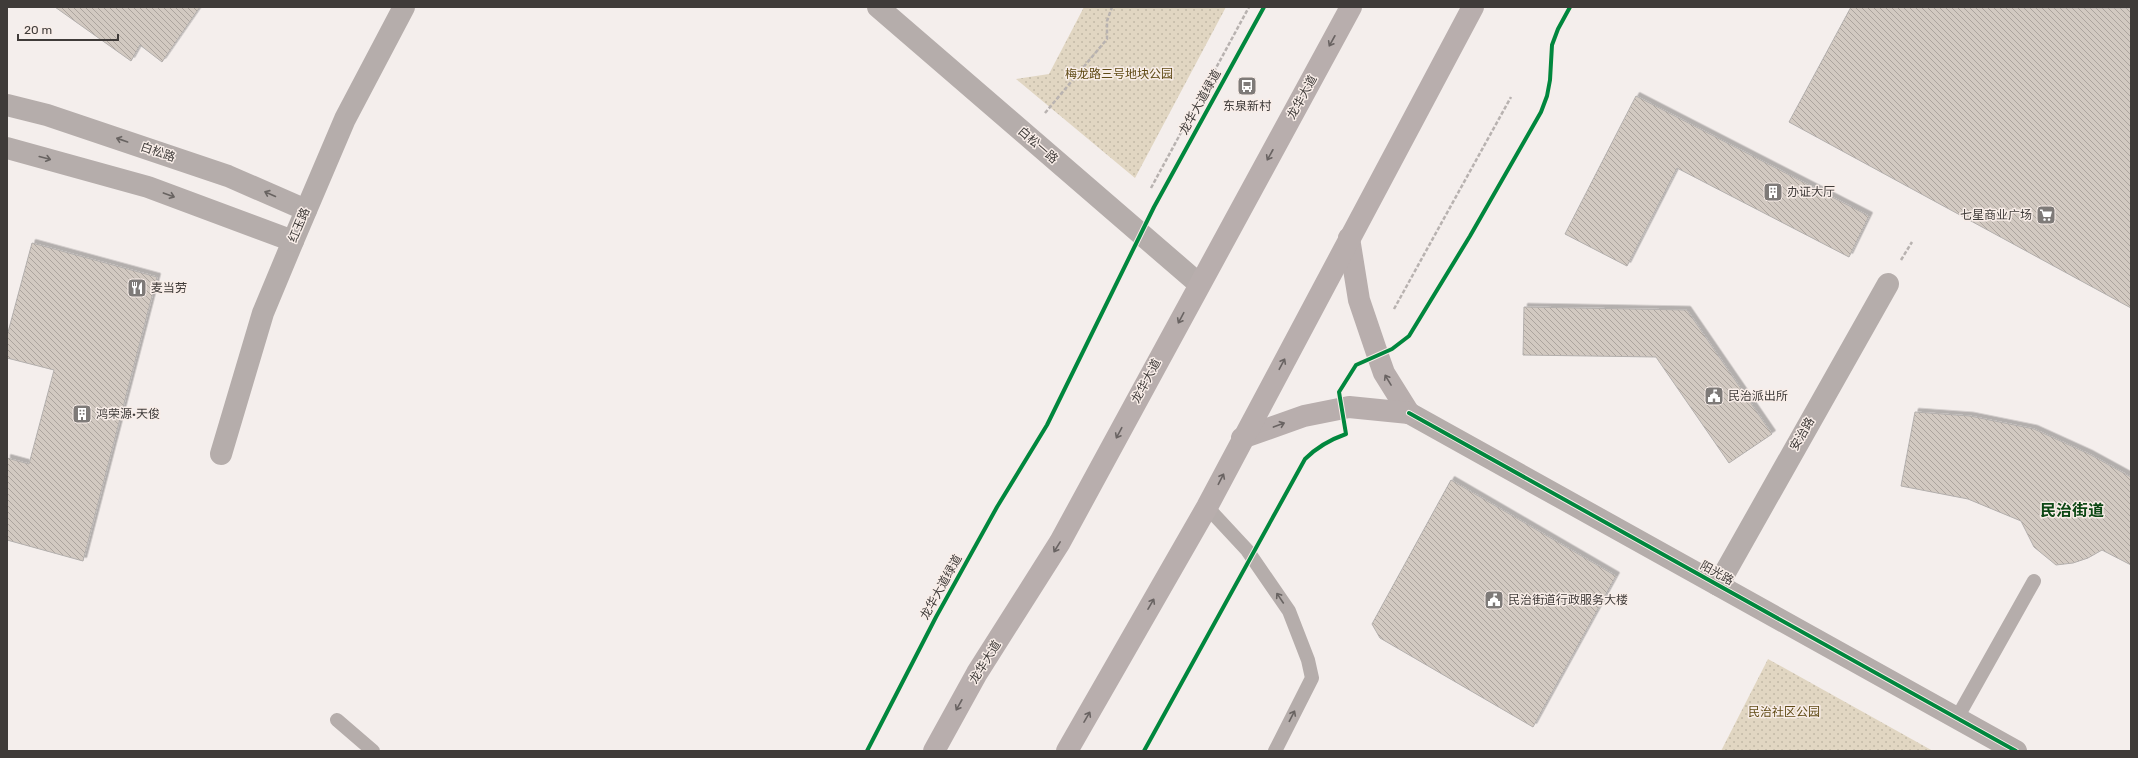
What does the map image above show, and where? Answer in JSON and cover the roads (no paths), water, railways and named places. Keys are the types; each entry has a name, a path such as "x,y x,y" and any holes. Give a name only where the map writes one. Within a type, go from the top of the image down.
{"main road":[{"name":"龙华大道","path":"934,751 977,673 1060,542 1351,7"},
{"path":"1067,751 1207,507 1242,438 1474,7"},
{"path":"1349,238 1360,300 1378,356 1384,373 1409,413"},
{"path":"1242,438 1304,416 1349,407 1409,413"}],"street":[{"name":"红玉路","path":"221,454 264,314 293,240 345,119 404,7"},
{"name":"白松一路","path":"878,7 1199,284"},
{"name":"白松路","path":"7,105 47,115 228,176 306,210"},
{"path":"7,148 148,187 293,240"},
{"name":"安治路","path":"1718,585 1888,284"},
{"name":"阳光路","path":"1409,413 2016,751"}],"lane":[{"path":"1207,507 1247,550 1289,611 1308,660 1312,678 1275,751"},
{"path":"1957,718 2034,581"},
{"path":"337,720 374,751"}],"place":[{"name":"东泉新村","path":"1247,86"},
{"name":"办证大厅","path":"1773,192"},
{"name":"七星商业广场","path":"2046,215"},
{"name":"麦当劳","path":"137,288"},
{"name":"民治派出所","path":"1714,396"},
{"name":"鸿荣源·天俊","path":"82,414"},
{"name":"民治街道行政服务大楼","path":"1494,600"}],"district":[{"name":"民治街道","path":"2072,510"}],"park label":[{"name":"梅龙路三号地块公园","path":"1119,74"},
{"name":"民治社区公园","path":"1784,712"}]}
